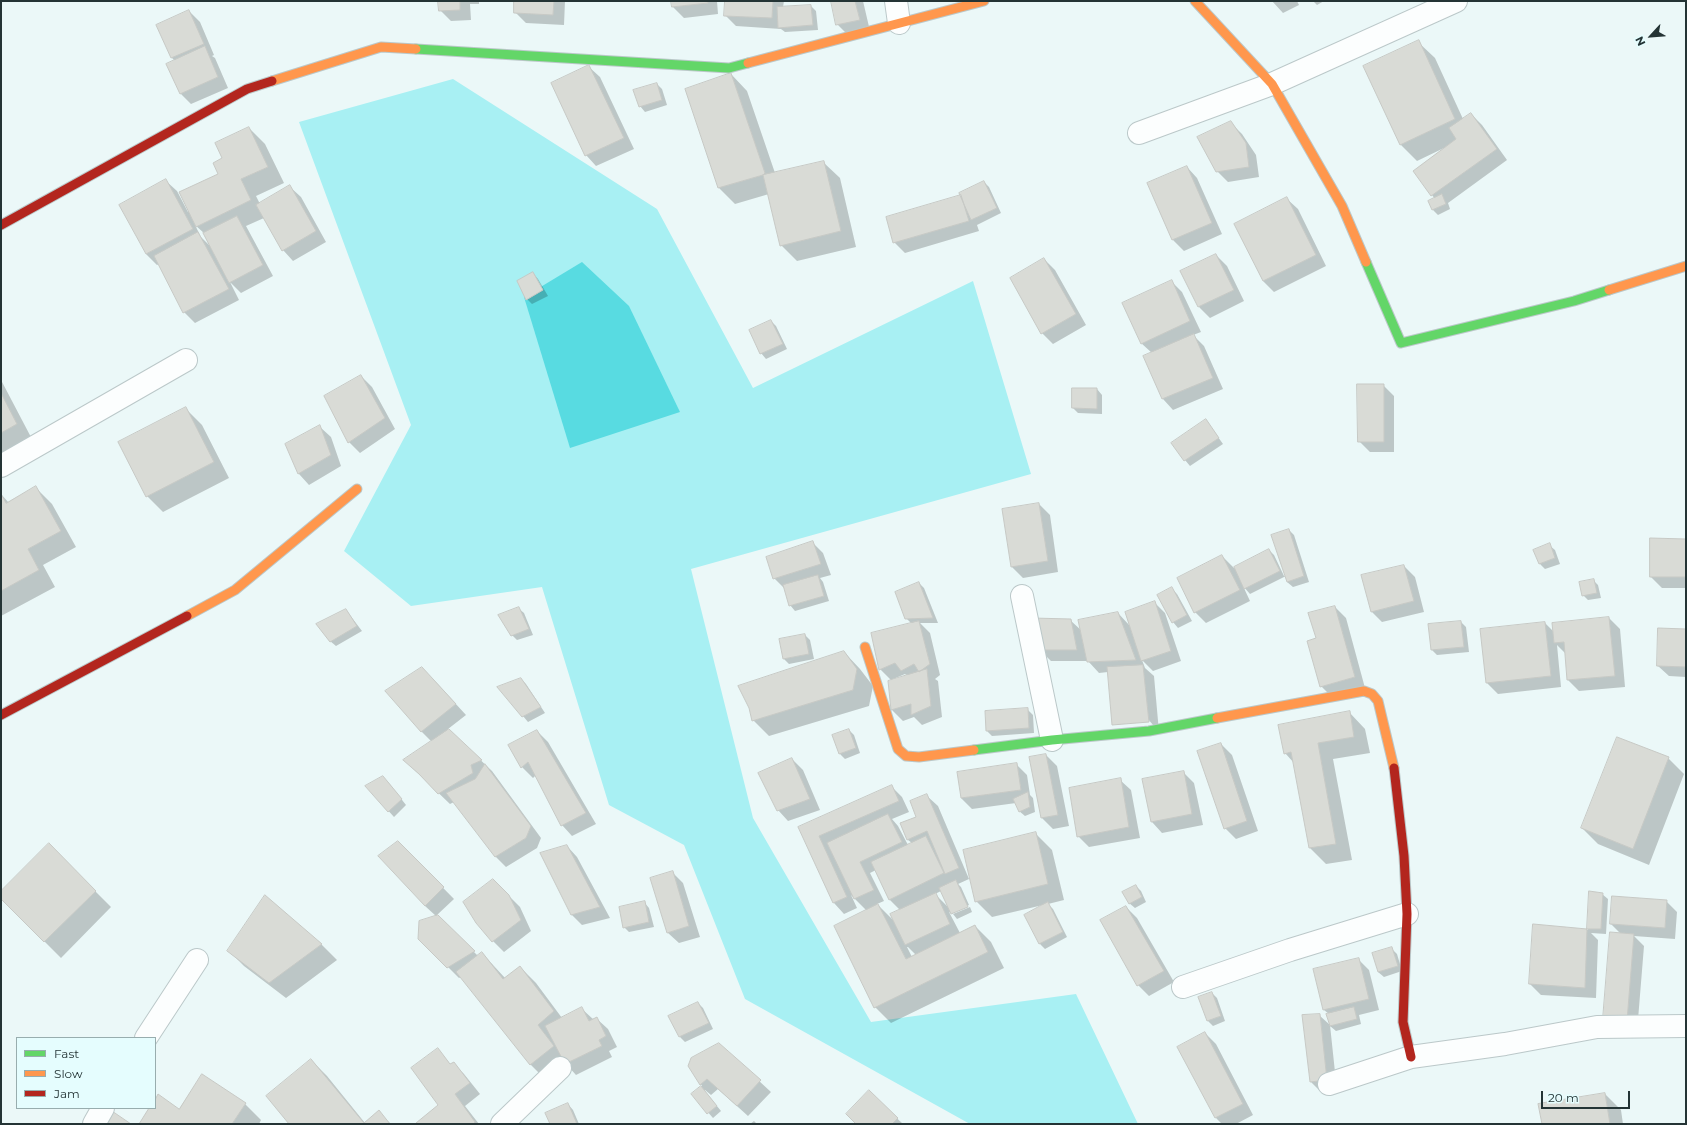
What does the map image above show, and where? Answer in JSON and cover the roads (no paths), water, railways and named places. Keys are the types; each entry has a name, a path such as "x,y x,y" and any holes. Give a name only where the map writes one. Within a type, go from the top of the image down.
{"street":[{"path":"896,1 899,23"},
{"path":"1,225 247,89 381,47 729,68 984,1"},
{"path":"1195,1 1272,84 1342,206 1400,343 1574,301 1686,266"},
{"path":"1139,133 1272,84 1456,1"},
{"path":"1,466 186,360"},
{"path":"1,715 235,590 357,489"},
{"path":"1022,596 1052,740"},
{"path":"865,647 898,749 906,756 919,757 1052,740 1148,731 1364,691 1372,694 1378,701 1396,777 1404,856 1407,914 1403,1022 1411,1057"},
{"path":"1183,987 1290,950 1407,914"},
{"path":"147,1037 196,960"},
{"path":"1329,1084 1411,1057 1505,1044 1596,1027 1686,1026"},
{"path":"502,1124 560,1068"},
{"path":"94,1124 102,1109"}]}
